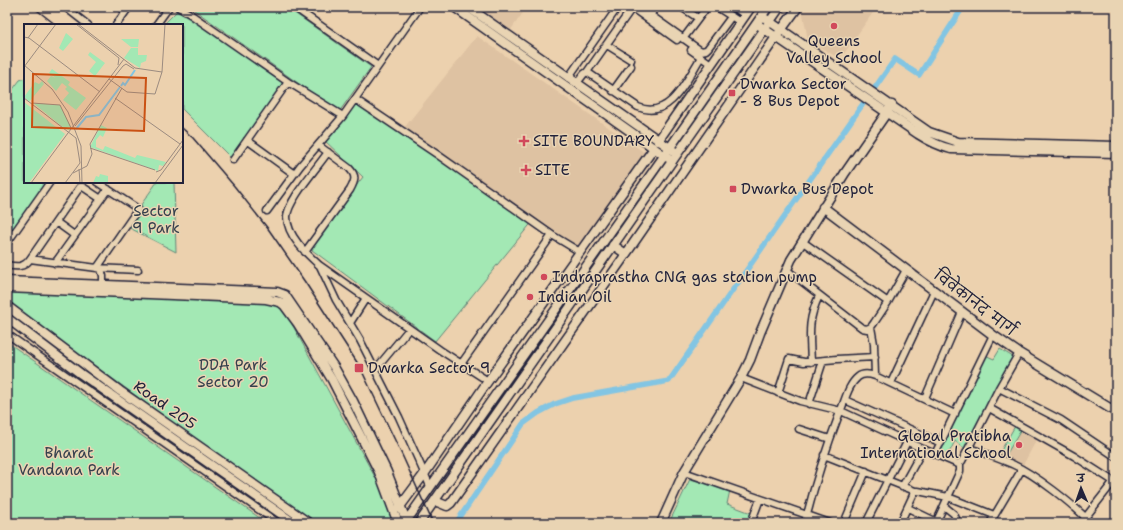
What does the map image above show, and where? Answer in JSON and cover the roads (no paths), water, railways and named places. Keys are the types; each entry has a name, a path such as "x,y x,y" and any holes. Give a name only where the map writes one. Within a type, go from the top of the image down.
{"street":[{"path":"65,7 87,24"},
{"path":"117,24 129,7"},
{"path":"157,24 169,7"},
{"path":"178,7 288,82 343,116"},
{"path":"294,7 378,66"},
{"path":"267,211 294,174 343,116 420,7"},
{"path":"454,7 656,144"},
{"path":"468,7 577,83 675,157"},
{"path":"568,78 618,7"},
{"path":"577,83 587,72 634,7"},
{"path":"634,7 650,15 701,51 706,50 731,17"},
{"path":"634,7 711,64"},
{"path":"650,15 656,7"},
{"path":"681,7 698,18"},
{"path":"683,39 706,7"},
{"path":"717,7 740,22"},
{"path":"736,7 745,15"},
{"path":"394,512 401,506 425,473 751,7"},
{"path":"406,522 768,7"},
{"path":"419,523 780,7"},
{"path":"434,501 447,506 452,503 776,36 798,7"},
{"path":"762,15 931,142 952,149 1116,153"},
{"path":"756,23 889,109 929,132 958,142 1116,146"},
{"path":"608,43 631,61 614,91"},
{"path":"587,72 643,109 661,107 668,104 677,95 701,57"},
{"path":"233,160 288,82"},
{"path":"355,99 552,235 580,252"},
{"path":"668,104 678,112"},
{"path":"712,104 724,112"},
{"path":"661,523 684,472 741,378 750,360 787,270 844,173 889,109"},
{"path":"247,140 294,174"},
{"path":"305,252 350,190 355,180 354,173 318,145"},
{"path":"328,152 296,196 287,214 286,220 289,230 305,252 319,265 409,329 488,381"},
{"path":"7,243 49,183"},
{"path":"99,183 138,209 99,268 103,285"},
{"path":"7,265 24,265 30,259 80,187 83,186 101,199"},
{"path":"55,263 108,189"},
{"name":"विवेकानंद मार्ग","path":"823,207 993,335 1019,353 1116,412"},
{"path":"56,222 74,236"},
{"path":"461,364 552,235"},
{"path":"803,242 888,302"},
{"path":"613,245 626,254"},
{"path":"30,259 99,268 138,270"},
{"path":"319,265 336,300 350,323 399,417 430,486"},
{"path":"787,270 862,328 867,329 871,327 888,302 906,270"},
{"path":"7,281 277,292 285,295 321,347 353,401 387,472 406,522"},
{"path":"7,288 266,298 280,302 298,324 332,380 379,472 398,523"},
{"path":"891,383 934,291"},
{"path":"811,362 810,323 813,307 819,296"},
{"path":"350,323 366,298"},
{"name":"Road 205","path":"7,306 120,391 309,523"},
{"path":"925,398 962,312"},
{"path":"536,314 547,321"},
{"name":"Road 205","path":"7,318 81,374 294,523"},
{"path":"871,327 874,344 875,376"},
{"path":"375,370 409,329"},
{"path":"7,334 278,523"},
{"path":"935,454 993,335"},
{"path":"908,508 937,523 960,471 960,463 1019,353"},
{"path":"778,393 789,358 804,362 811,362 875,357"},
{"path":"809,404 823,361"},
{"path":"804,523 824,454 850,386 858,377 864,374 875,376 925,398 955,414"},
{"path":"741,378 809,404 841,411 954,463 960,463"},
{"path":"999,388 1060,420 1116,457"},
{"path":"845,400 941,443"},
{"path":"989,408 1074,456 1115,482 1081,523"},
{"path":"799,429 830,439"},
{"path":"866,523 907,442"},
{"path":"969,448 1022,469 1055,493 1091,523"},
{"path":"902,487 923,449"},
{"path":"824,454 915,492 948,497 994,515"},
{"path":"990,523 1022,469"},
{"path":"844,523 866,471"},
{"path":"684,472 830,523"},
{"path":"900,523 915,492"},
{"path":"751,523 760,499"},
{"path":"956,520 961,502"},
{"path":"944,506 954,514 956,520"}],"waterway":[{"path":"874,89 895,59 919,75 963,7"},
{"path":"456,523 523,424 538,413 555,404 573,398 669,381 865,101"}],"railway":[{"path":"33,7 55,24"},
{"path":"183,129 193,138 235,187 269,230 305,282 360,367 433,523"}],"place":[{"name":"Queens Valley School","path":"834,26"},
{"name":"Dwarka Sector - 8 Bus Depot","path":"732,93"},
{"name":"SITE BOUNDARY","path":"524,141"},
{"name":"SITE","path":"526,170"},
{"name":"Dwarka Bus Depot","path":"733,189"},
{"name":"Indraprastha CNG gas station pump","path":"544,277"},
{"name":"Indian Oil","path":"530,297"},
{"name":"Dwarka Sector 9","path":"359,368"},
{"name":"Global Pratibha International School","path":"1019,445"}],"park label":[{"name":"Sector 9 Park","path":"156,220"},
{"name":"DDA Park Sector 20","path":"233,374"},
{"name":"Bharat Vandana Park","path":"69,462"}]}
